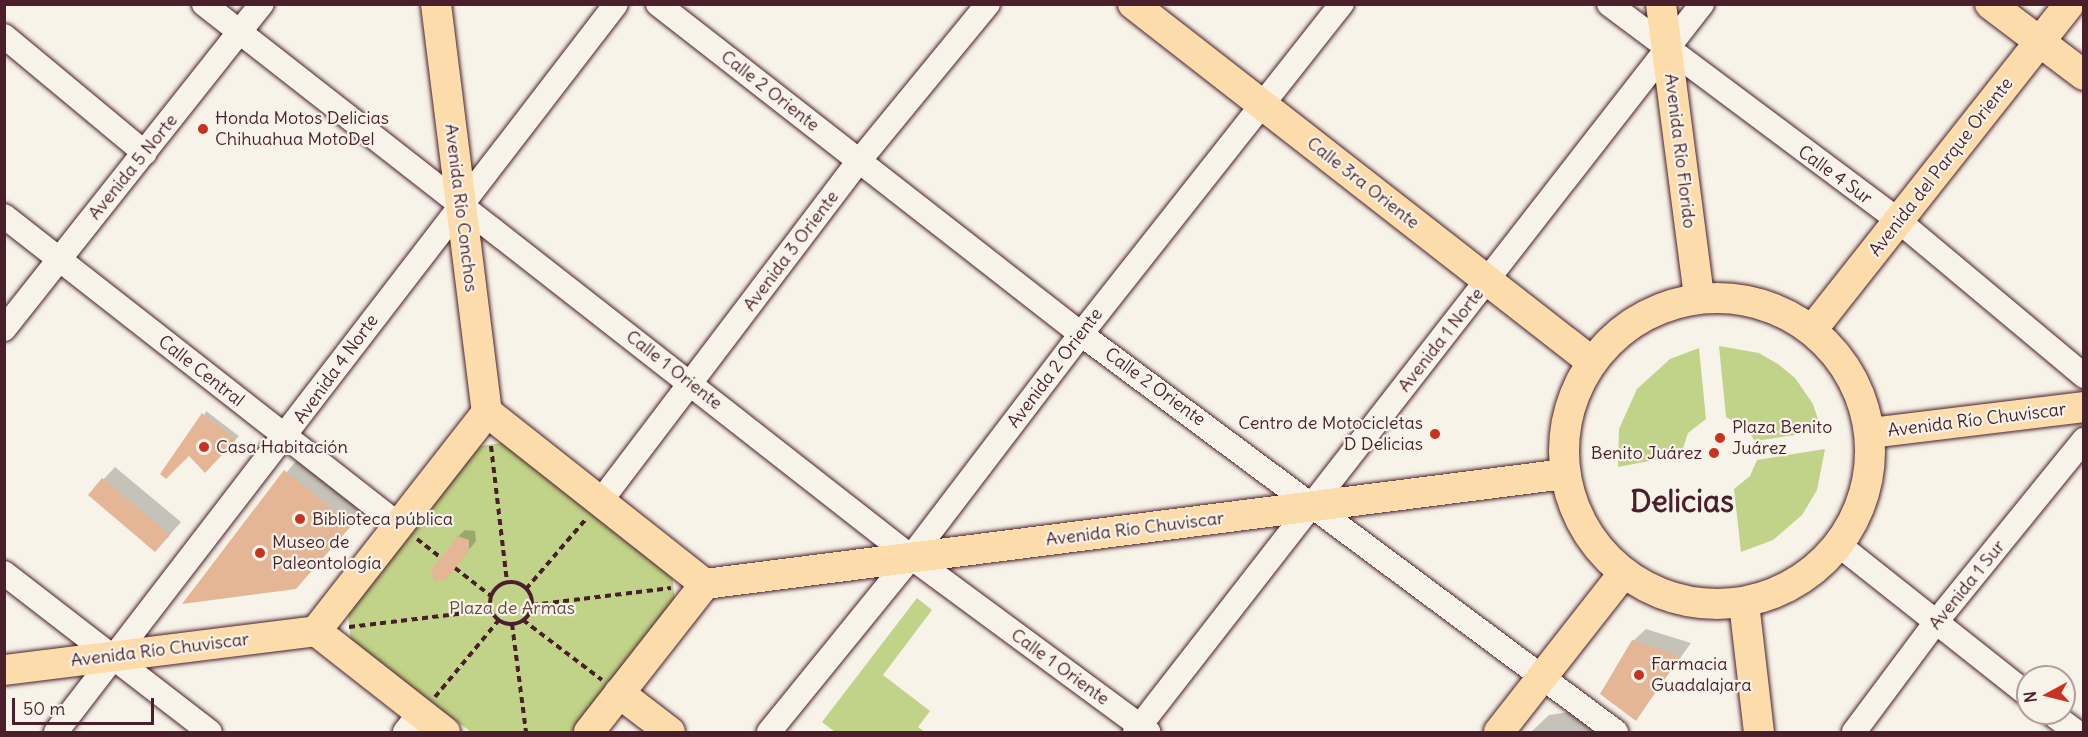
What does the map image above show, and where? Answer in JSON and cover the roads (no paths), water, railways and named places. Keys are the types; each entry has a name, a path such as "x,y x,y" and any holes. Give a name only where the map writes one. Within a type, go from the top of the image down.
{"main road":[{"name":"Avenida Río Conchos","path":"436,4 487,412"},
{"name":"Calle 3ra Oriente","path":"1134,4 1592,362"},
{"name":"Avenida Río Florido","path":"1661,4 1699,298"},
{"path":"1990,4 2084,75"},
{"name":"Avenida del Parque Oriente","path":"1812,330 1899,222 2038,40 2069,4"},
{"path":"2077,4 2084,10"},
{"path":"1699,298 1759,303 1812,330 1851,376 1870,433 1869,473 1859,511 1839,545 1813,572 1780,592 1744,603 1702,605 1660,595 1623,574 1596,546 1576,512 1565,474 1565,435 1573,397 1592,362 1613,338 1639,319 1668,305 1699,298"},
{"name":"Avenida Río Chuviscar","path":"1870,433 2084,407"},
{"path":"445,732 413,723 316,631 487,412 705,584 589,732"},
{"name":"Avenida Río Chuviscar","path":"705,584 1565,474"},
{"path":"1499,732 1623,574"},
{"path":"1744,603 1759,732"},
{"name":"Avenida Río Chuviscar","path":"4,670 316,631"},
{"path":"619,693 670,732"}],"street":[{"name":"Calle 1 Oriente","path":"204,4 691,382 911,557 1141,730"},
{"name":"Avenida 5 Norte","path":"4,329 262,4"},
{"name":"Avenida 4 Norte","path":"56,732 616,4"},
{"name":"Calle 2 Oriente","path":"658,4 1081,334 1616,732"},
{"name":"Avenida 3 Oriente","path":"600,502 859,161 988,4"},
{"name":"Avenida 2 Oriente","path":"769,732 911,557 1081,334 1342,4"},
{"name":"Calle 4 Sur","path":"1610,4 1667,51 1899,222 2084,376"},
{"name":"Avenida 1 Norte","path":"1141,730 1702,4"},
{"path":"4,36 145,153"},
{"name":"Calle Central","path":"4,216 399,525"},
{"name":"Avenida 1 Sur","path":"1854,732 1936,622 2084,440"},
{"path":"1839,545 2016,685"},
{"path":"4,573 210,732"}],"place":[{"name":"Honda Motos Delicias Chihuahua MotoDel","path":"203,129"},
{"name":"Centro de Motocicletas D Delicias","path":"1435,434"},
{"name":"Plaza Benito Juárez","path":"1720,438"},
{"name":"Casa Habitación","path":"204,447"},
{"name":"Benito Juárez","path":"1714,453"},
{"name":"Biblioteca pública","path":"300,519"},
{"name":"Museo de Paleontología","path":"260,553"},
{"name":"Farmacia Guadalajara","path":"1639,675"}],"district":[{"name":"Delicias","path":"1682,501"}],"park label":[{"name":"Plaza de Armas","path":"512,608"}]}
